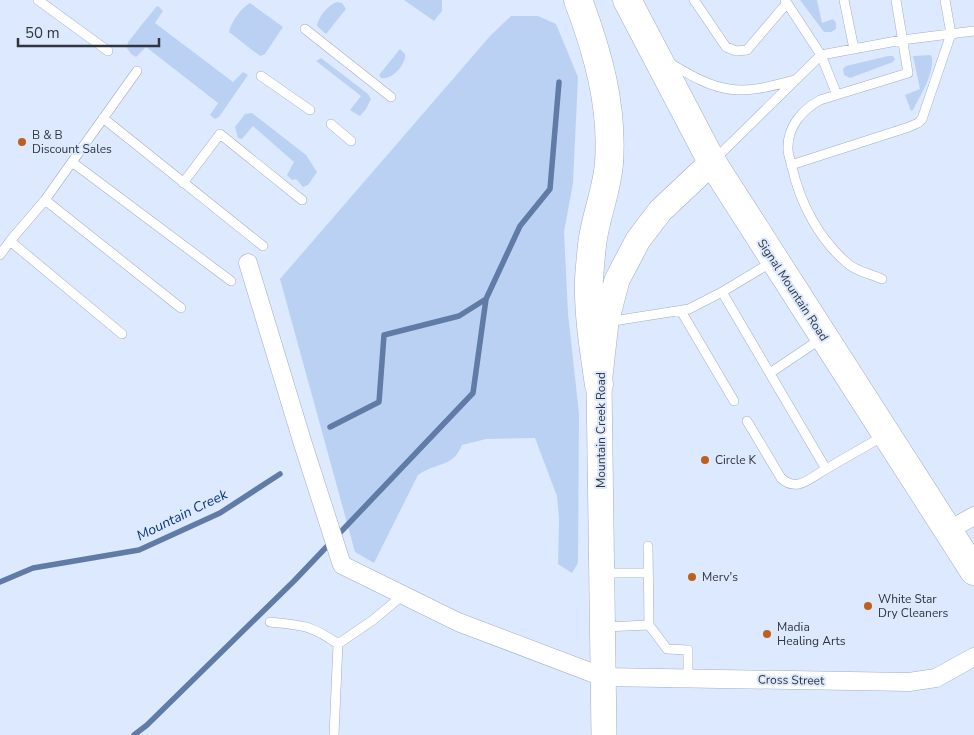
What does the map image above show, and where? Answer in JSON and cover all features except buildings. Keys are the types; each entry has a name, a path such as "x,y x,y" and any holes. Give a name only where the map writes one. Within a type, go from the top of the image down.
{"main road":[{"path":"578,0 594,41 606,97 609,125 609,164 602,204 593,238 589,280 591,323 599,385"},
{"name":"Signal Mountain Road","path":"627,0 712,162 974,571"},
{"name":"Mountain Creek Road","path":"604,735 599,385 606,322 617,280 638,240 660,211 712,162"}],"street":[{"name":"Cross Street","path":"248,262 342,565 458,622 603,677 909,682 936,678 974,657"},
{"path":"947,531 974,516"}],"lane":[{"path":"38,0 108,51"},
{"path":"694,0 726,47 736,51 747,50 786,1 821,55 837,95"},
{"path":"844,0 854,49"},
{"path":"882,279 849,265 832,248 812,219 798,191 791,165 788,142 799,115 808,106 820,100 908,73 896,0"},
{"path":"791,165 918,123 922,119 951,34 945,0"},
{"path":"305,29 391,97"},
{"path":"712,162 821,55 902,40 974,32"},
{"path":"656,56 711,84 730,90 770,86 796,80"},
{"path":"0,255 45,200 137,71"},
{"path":"261,76 310,110"},
{"path":"103,118 263,246"},
{"path":"331,124 351,141"},
{"path":"183,183 220,134 302,200"},
{"path":"72,162 231,281"},
{"path":"45,200 181,308"},
{"path":"10,241 122,334"},
{"path":"606,322 689,309 722,292 775,260"},
{"path":"722,292 826,469"},
{"path":"681,311 734,401"},
{"path":"770,373 824,337"},
{"path":"747,421 781,478 792,485 799,485 886,434"},
{"path":"648,546 649,624 667,649 688,650 688,679"},
{"path":"602,573 648,573"},
{"path":"338,644 373,620 403,595"},
{"path":"270,622 305,626 321,632 338,644"},
{"path":"602,627 649,624"},
{"path":"334,735 338,644"}],"shaded area":[{"path":"404,0 442,0 442,11 434,21"},
{"path":"800,0 817,0 822,23 833,19 836,23 836,29 831,32 824,32"},
{"path":"337,2 342,3 346,9 326,34 317,26 318,23 321,15"},
{"path":"250,3 283,27 265,54 260,56 229,32 237,16"},
{"path":"158,6 163,11 155,23 233,82 243,72 248,75 219,117 215,119 210,115 218,103 146,47 136,57 127,48 128,42"},
{"path":"511,16 538,16 556,24 578,77 573,183 564,232 568,313 579,414 578,563 572,573 558,564 559,519 557,496 535,438 486,439 462,445 454,458 418,475 374,563 355,552 280,279 491,35"},
{"path":"400,49 405,54 401,67 390,77 381,78 379,75"},
{"path":"930,55 932,57 932,64 929,77 911,111 905,95 920,89 913,56"},
{"path":"893,56 895,59 893,62 850,78 844,75 843,69 846,66"},
{"path":"321,58 368,94 371,99 360,116 350,110 361,96 316,61"},
{"path":"252,113 306,155 317,172 308,185 303,187 296,179 292,180 287,175 294,162 253,126 242,139 238,138 235,127 245,114"}],"waterway":[{"path":"134,735 147,725 294,581 473,393 486,299 520,226 550,189 559,82"},
{"path":"330,427 379,402 384,335 459,316 486,299"},
{"name":"Mountain Creek","path":"0,582 33,568 139,550 220,513 280,474"}],"place":[{"name":"B & B Discount Sales","path":"22,142"},
{"name":"Circle K","path":"705,460"},
{"name":"Merv's","path":"692,577"},
{"name":"White Star Dry Cleaners","path":"868,606"},
{"name":"Madia Healing Arts","path":"767,634"}]}
